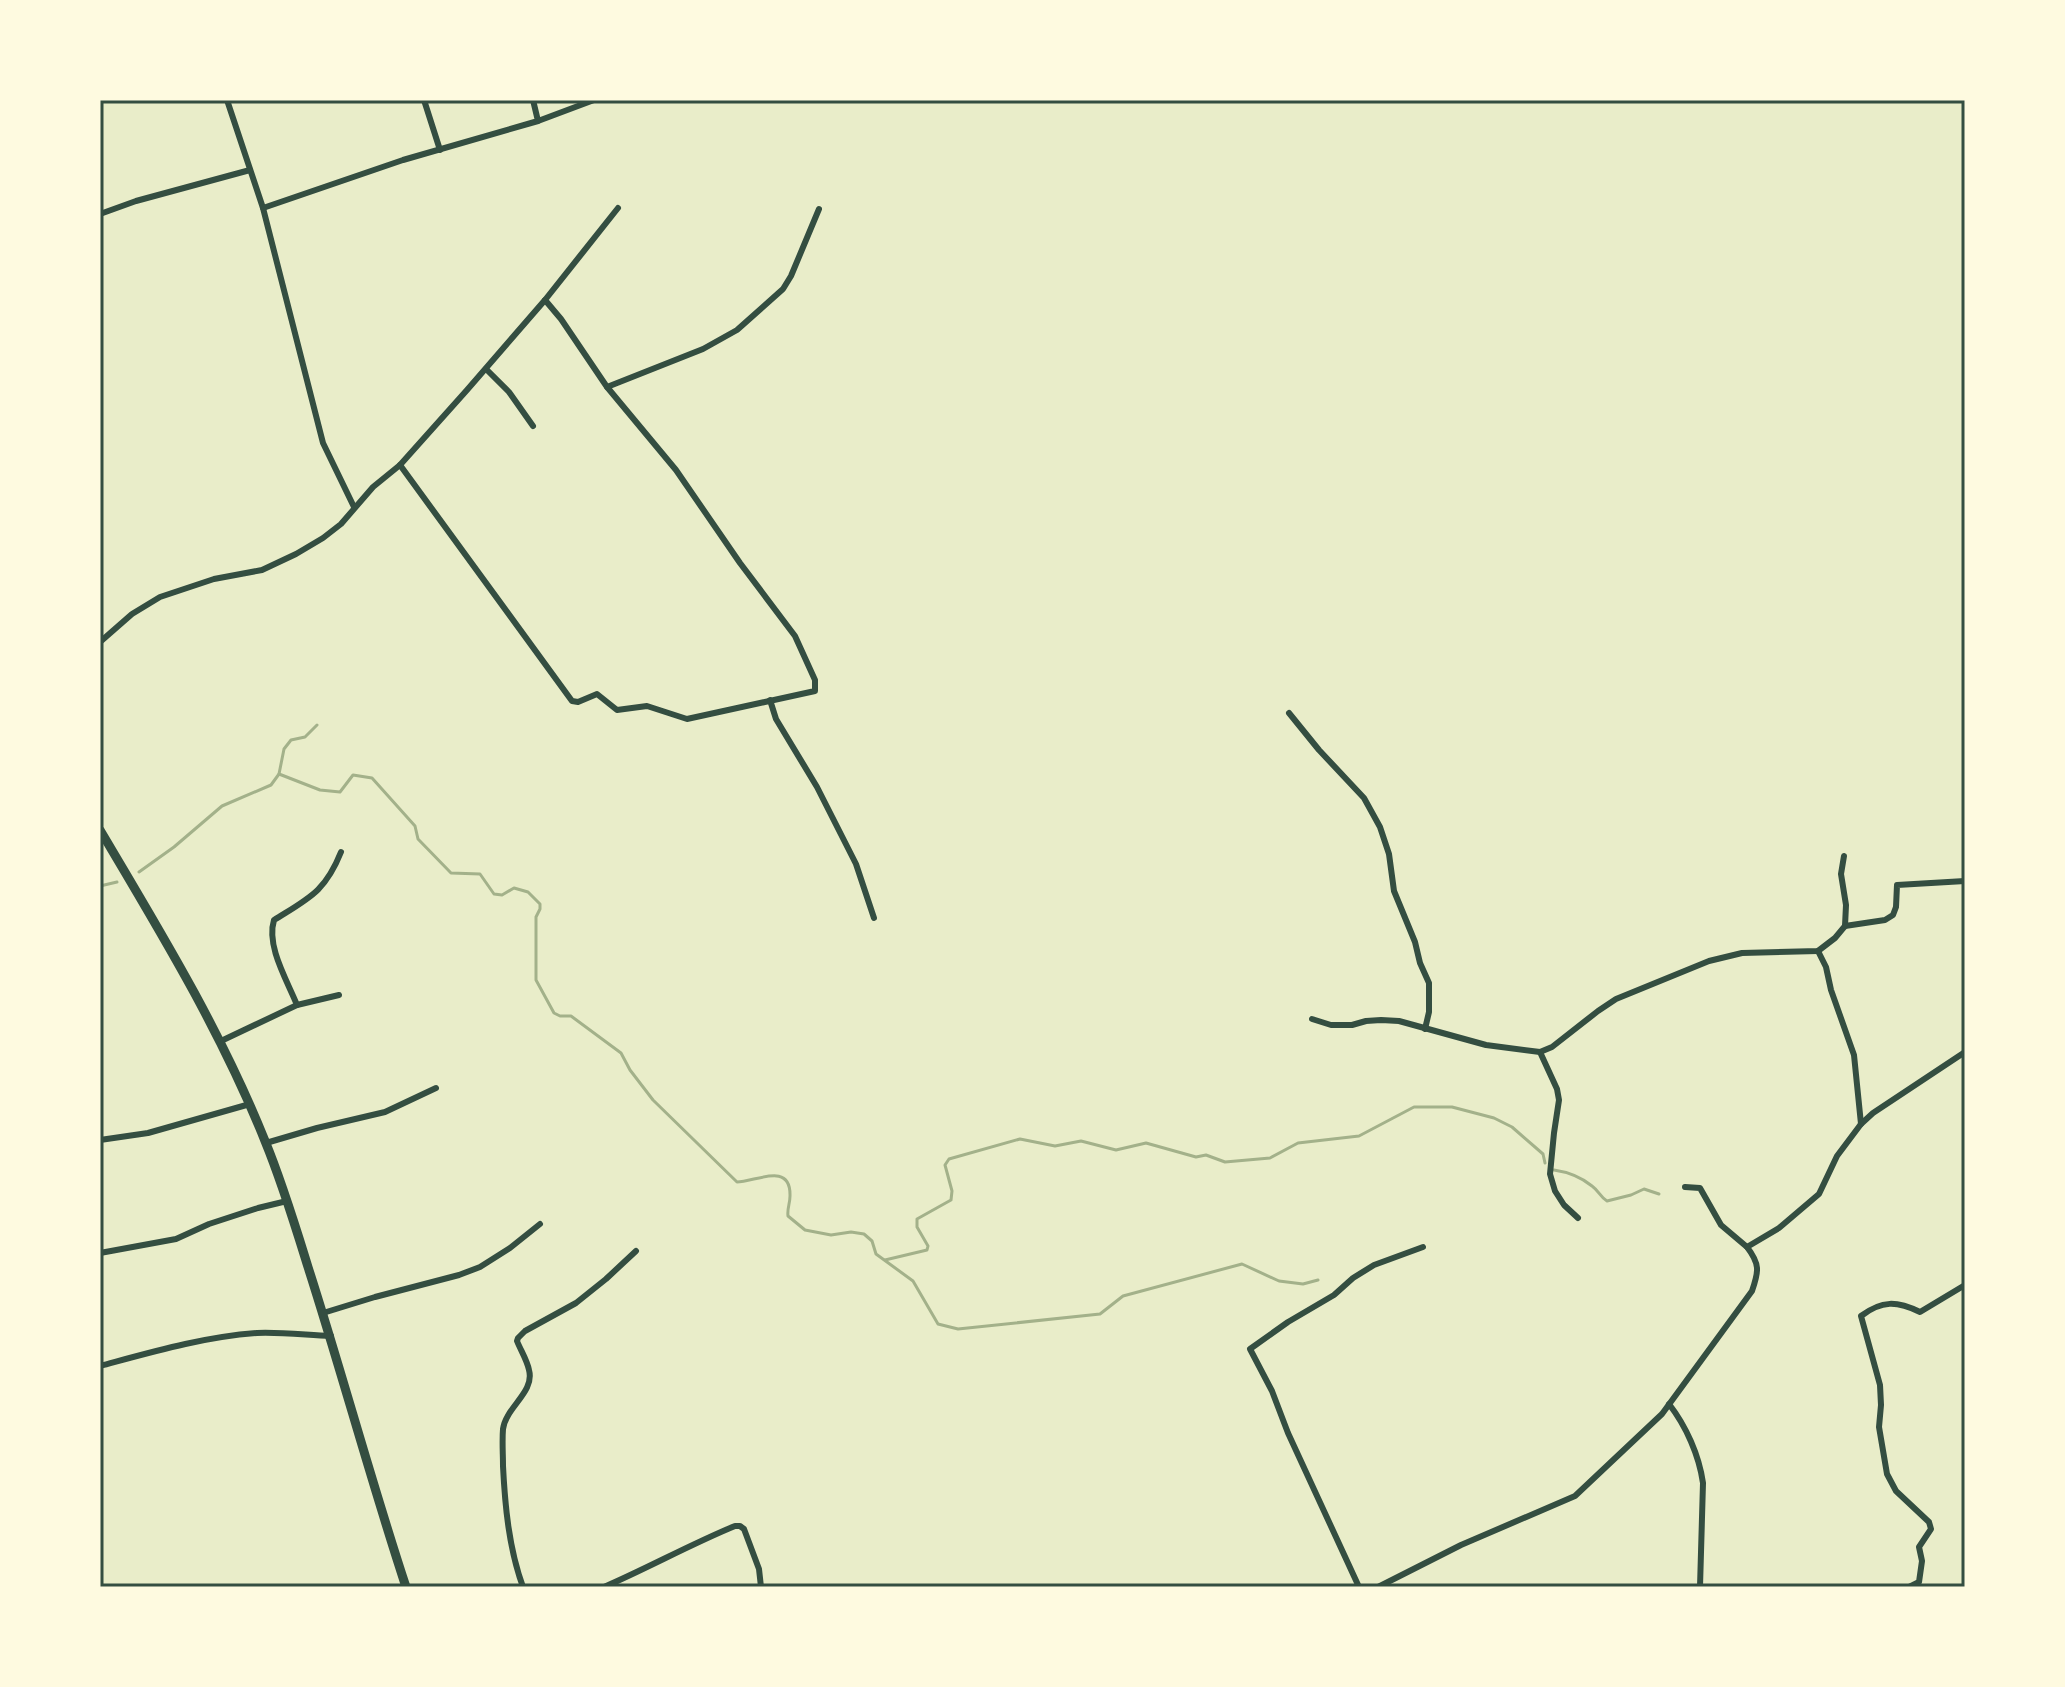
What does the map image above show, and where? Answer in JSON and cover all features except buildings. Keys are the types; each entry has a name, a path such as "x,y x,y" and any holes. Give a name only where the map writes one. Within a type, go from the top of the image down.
{"main road":[{"path":"100,830 178,960 221,1041 266,1143 331,1336 374,1489 406,1587"}],"street":[{"path":"227,100 263,208 323,443 354,507"},
{"path":"424,100 440,150"},
{"path":"533,100 538,121"},
{"path":"263,208 538,121 594,100"},
{"path":"100,214 250,170"},
{"path":"100,642 132,614 160,597 214,579 262,570 296,554 341,524 373,487 400,465 486,369 618,208"},
{"path":"607,387 703,349 747,322 775,297 791,276 819,209"},
{"path":"400,465 572,701 578,702 597,694 617,710 647,706 687,719 815,691 815,680 795,636 676,470 607,387 545,300"},
{"path":"486,369 509,392 533,426"},
{"path":"770,700 776,719 817,787 856,864 874,918"},
{"path":"1289,713 1364,798 1380,827 1389,854 1394,891 1429,983 1429,1012 1425,1029"},
{"path":"297,1005 272,942 274,920 312,896 332,874 341,852"},
{"path":"1312,1019 1331,1025 1399,1021 1486,1045 1540,1052 1552,1047 1616,999 1709,961 1742,953 1818,951 1845,926 1846,905 1841,874 1844,856"},
{"path":"1845,926 1885,920 1893,915 1897,885 1965,881"},
{"path":"1818,951 1854,1055 1861,1124"},
{"path":"221,1041 297,1005 339,995"},
{"path":"1540,1052 1559,1100 1550,1174 1555,1191 1578,1218"},
{"path":"1747,1247 1779,1228 1819,1194 1837,1156 1873,1113 1963,1056"},
{"path":"266,1143 385,1112 436,1088"},
{"path":"100,1140 148,1133 250,1104"},
{"path":"1378,1587 1461,1545 1575,1496 1651,1425 1669,1404 1752,1291 1757,1275 1756,1260 1747,1247 1721,1225 1700,1188 1685,1187"},
{"path":"100,1253 176,1239 209,1224 287,1201"},
{"path":"323,1313 480,1267 540,1224"},
{"path":"1359,1587 1288,1433 1272,1391 1250,1349 1334,1295 1374,1265 1423,1247"},
{"path":"523,1587 513,1553 504,1484 503,1444 503,1427 508,1413 523,1395 530,1378 518,1338 576,1303 636,1251"},
{"path":"1909,1587 1919,1582 1922,1561 1919,1547 1931,1529 1929,1522 1896,1491 1887,1474 1879,1427 1880,1385 1861,1316 1875,1305 1902,1304 1920,1312 1965,1285"},
{"path":"100,1366 222,1336 261,1333 331,1336"},
{"path":"1669,1404 1681,1420 1701,1469 1700,1587"},
{"path":"604,1587 706,1538 740,1526 744,1529 759,1569 761,1587"}],"waterway":[{"path":"139,872 222,806 271,785 279,774 284,749 291,740 305,737 317,725"},
{"path":"279,774 320,790 340,792 353,775 372,778 415,826 418,839 451,873 480,874 494,894 502,895 514,888 528,892 540,904 536,917 536,980 554,1013 571,1016 621,1053 653,1100 737,1182 778,1176 789,1185 788,1216 805,1230 831,1235 864,1234 872,1241 876,1254 913,1281 938,1324 958,1329 1100,1314 1123,1296 1242,1264 1279,1281 1303,1284 1318,1280"},
{"path":"100,886 117,882"},
{"path":"885,1260 927,1250 928,1246 917,1227 917,1219 951,1200 952,1191 945,1165 949,1159 1020,1139 1055,1146 1081,1141 1116,1150 1146,1143 1225,1162 1270,1158 1298,1143 1359,1136 1414,1107 1452,1107 1494,1118 1512,1127 1543,1154 1545,1163"},
{"path":"1554,1170 1583,1180 1607,1201 1644,1189 1659,1194"}]}
